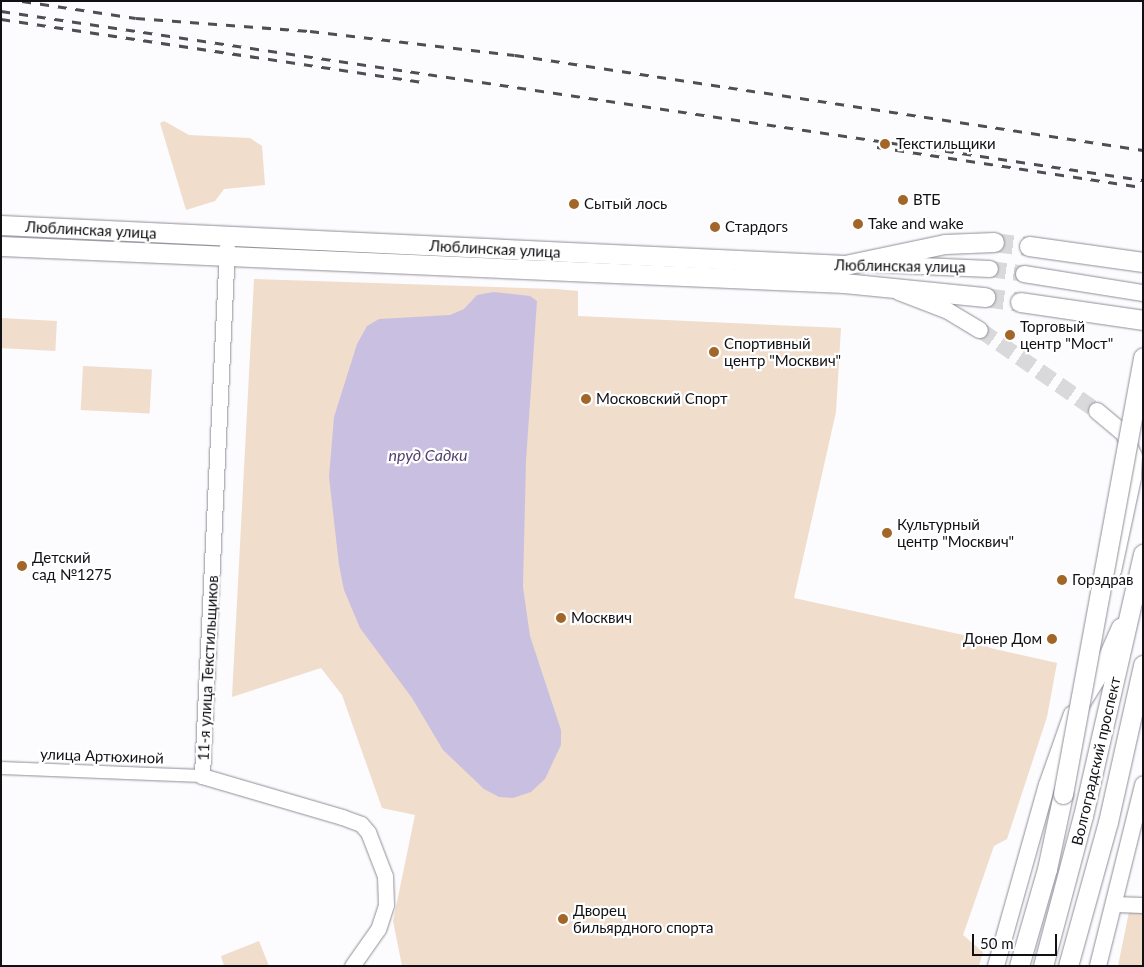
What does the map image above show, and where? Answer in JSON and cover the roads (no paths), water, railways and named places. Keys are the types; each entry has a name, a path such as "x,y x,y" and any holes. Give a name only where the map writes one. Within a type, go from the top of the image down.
{"main road":[{"name":"Люблинская улица","path":"1,225 227,237 855,264 915,264 990,269"},
{"path":"855,264 945,244 994,242"},
{"name":"Люблинская улица","path":"1,246 884,286 985,297"},
{"path":"1028,246 1143,262"},
{"path":"1024,274 1143,293"},
{"path":"884,286 948,311 980,330"},
{"path":"1020,302 1143,320"},
{"path":"1019,966 1047,869 1063,794 1143,357"},
{"path":"996,966 1066,729 1093,662 1133,478 1134,456 1130,443 1101,414"},
{"name":"Волгоградский проспект","path":"1043,966 1084,816 1143,554"},
{"path":"1066,729 1114,643 1139,573"},
{"name":"Волгоградский проспект","path":"1068,966 1108,822 1143,665"},
{"path":"1098,966 1143,785"}],"street":[{"name":"11-я улица Текстильщиков","path":"227,237 202,776 342,816 361,824 368,832 385,876 386,905 378,929 352,966"},
{"path":"1101,414 1131,421 1143,415"},
{"name":"улица Артюхиной","path":"1,768 202,776"},
{"path":"1114,904 1143,905"}],"water":[{"name":"пруд Садки","path":"493,292 530,296 537,301 526,461 523,587 530,636 561,730 561,745 545,779 531,792 513,798 499,797 484,789 443,750 412,698 360,628 344,590 339,565 329,477 334,417 357,344 367,326 379,319 450,315 464,309 477,295"}],"tunnel":[{"path":"994,242 1029,246"},
{"path":"990,269 1024,274"},
{"path":"985,297 1020,302"},
{"path":"980,330 1097,411"}],"railway":[{"path":"22,1 136,18 310,31 515,55 1143,150"},
{"path":"1,11 1143,180"},
{"path":"1,19 422,82"},
{"path":"877,147 1143,187"}],"place":[{"name":"Текстильщики","path":"885,144"},
{"name":"ВТБ","path":"903,200"},
{"name":"Сытый лось","path":"574,204"},
{"name":"Take and wake","path":"858,224"},
{"name":"Стардогs","path":"715,227"},
{"name":"Торговый центр \"Мост\"","path":"1010,335"},
{"name":"Спортивный центр \"Москвич\"","path":"714,352"},
{"name":"Московский Спорт","path":"586,399"},
{"name":"Культурный центр \"Москвич\"","path":"887,533"},
{"name":"Детский сад №1275","path":"22,566"},
{"name":"Горздрав","path":"1062,580"},
{"name":"Москвич","path":"561,618"},
{"name":"Донер Дом","path":"1052,639"},
{"name":"Дворец бильярдного спорта","path":"563,919"}]}
